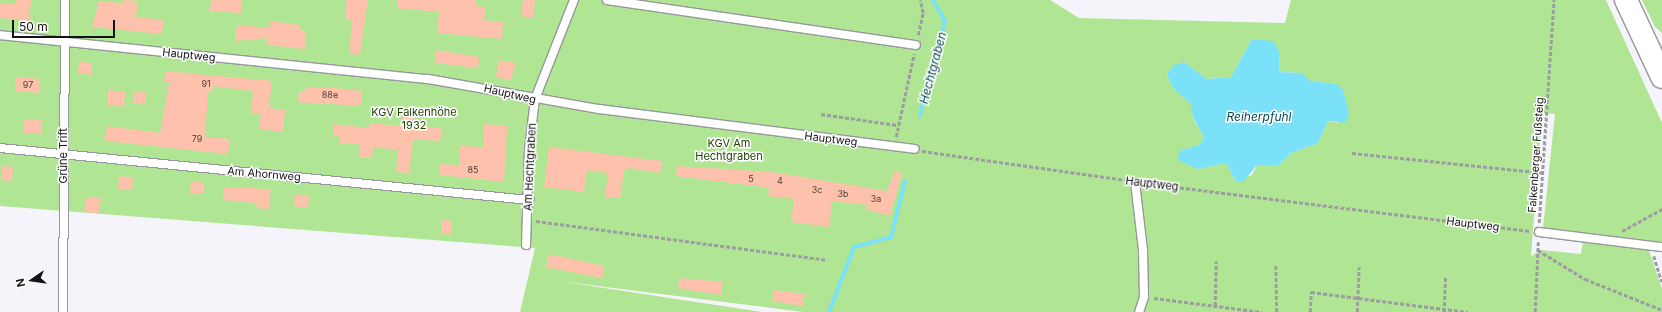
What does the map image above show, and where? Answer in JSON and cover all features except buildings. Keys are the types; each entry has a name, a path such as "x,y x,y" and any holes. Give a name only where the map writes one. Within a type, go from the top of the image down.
{"main road":[{"path":"1626,0 1662,77"}],"lane":[{"name":"Grüne Trift","path":"63,312 65,0"},
{"name":"Am Hechtgraben","path":"526,245 529,200 529,149 535,100 574,0"},
{"path":"607,0 916,45"},
{"name":"Hauptweg","path":"0,35 428,79 535,100 914,149"},
{"name":"Am Ahornweg","path":"0,148 529,200"},
{"path":"1135,182 1143,250 1144,297 1139,312"},
{"path":"1539,232 1658,246"}],"path":[{"path":"897,147 897,125 923,13 920,0"},
{"name":"Falkenberger Fußsteig","path":"1535,312 1554,0"},
{"path":"821,114 897,125"},
{"name":"Hauptweg","path":"914,149 1135,182 1539,232"},
{"path":"1352,153 1544,173"},
{"path":"1615,241 1620,232 1662,209"},
{"path":"528,220 827,260"},
{"path":"1658,246 1662,282"},
{"path":"1538,250 1585,279 1662,310"},
{"path":"1216,261 1216,306"},
{"path":"1276,266 1277,312"},
{"path":"1357,312 1359,266"},
{"path":"1444,310 1445,277"},
{"path":"1310,312 1311,292 1468,312"},
{"path":"1144,297 1262,312"}],"green space":[{"path":"0,0 1050,0 1079,18 1285,23 1291,0 1606,0 1662,123 1662,242 1543,228 1555,114 1542,113 1531,256 1541,250 1581,254 1583,241 1649,250 1662,289 1662,312 803,312 558,281 762,312 520,312 535,248 0,206","holes":["1252,39 1280,53 1279,72 1302,73 1309,81 1337,84 1338,123 1328,121 1318,143 1291,153 1279,165 1257,165 1252,175 1236,181 1226,163 1198,169 1179,151 1202,144 1204,137 1193,119 1192,104 1172,87 1167,74 1184,62 1207,79 1231,77"]},
{"path":"1642,0 1662,0 1662,33 1655,27"}],"water":[{"name":"Reiherpfuhl","path":"1252,39 1273,41 1280,53 1279,72 1302,73 1310,81 1337,84 1343,90 1349,112 1346,123 1328,121 1318,143 1291,153 1279,165 1257,165 1243,182 1236,181 1226,163 1198,169 1178,160 1179,151 1201,144 1204,137 1193,118 1191,104 1172,87 1167,74 1174,65 1184,62 1207,79 1231,77"}],"waterway":[{"name":"Hechtgraben","path":"920,115 945,21 933,0"},
{"name":"Hechtgraben","path":"829,312 854,247 891,237 905,181"}],"park label":[{"name":"KGV Falkenhöhe 1932","path":"414,119"},
{"name":"KGV Am Hechtgraben","path":"729,150"}]}
